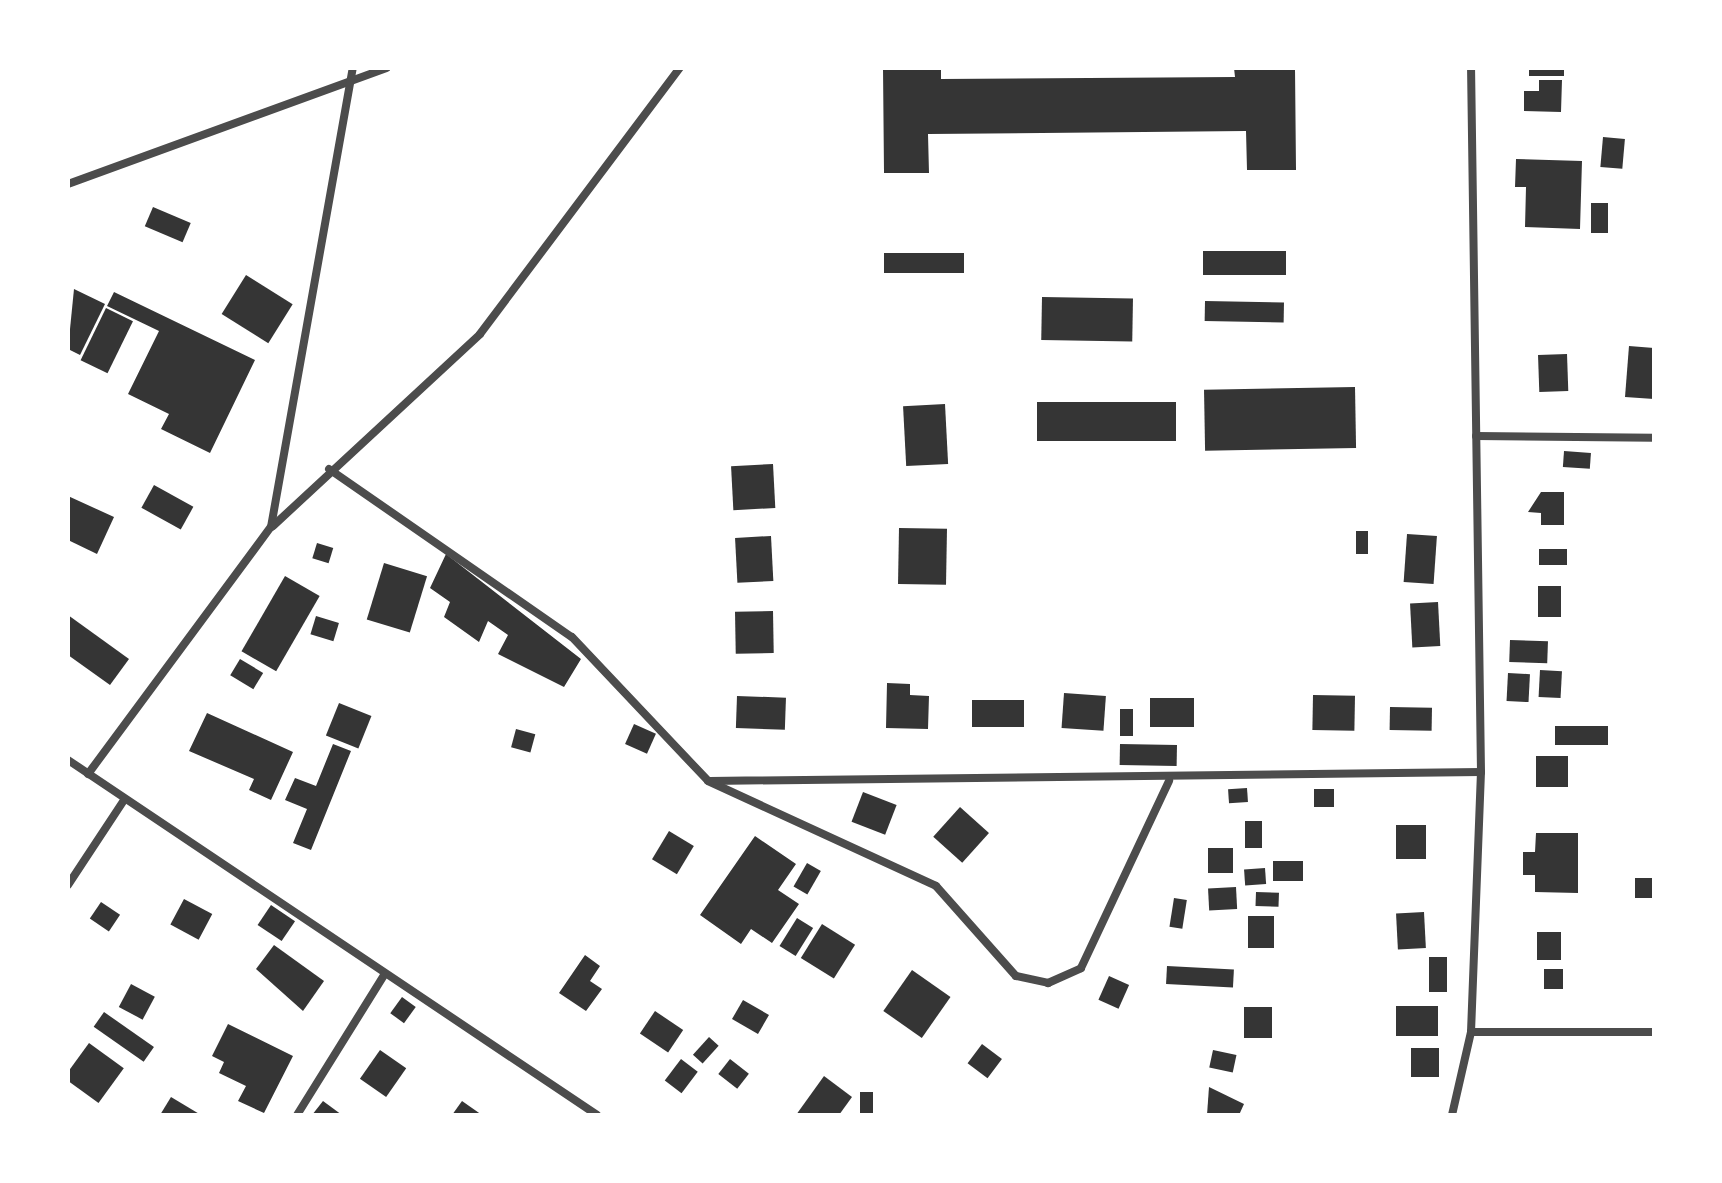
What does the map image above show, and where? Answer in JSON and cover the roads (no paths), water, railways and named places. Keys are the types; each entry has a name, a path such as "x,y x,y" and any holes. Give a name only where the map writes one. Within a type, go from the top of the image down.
{"street":[{"path":"271,527 353,68"},
{"path":"68,184 387,68"},
{"path":"88,774 271,527 329,469 480,334 680,68"},
{"path":"1452,1115 1471,1032 1481,772 1471,68"},
{"path":"1476,436 1654,438"},
{"path":"329,469 572,637 708,781 936,886 1016,976 1048,983 1081,968 1169,781"},
{"path":"68,760 384,975 597,1115"},
{"path":"708,781 983,773 1169,781 1481,772"},
{"path":"68,885 124,800"},
{"path":"297,1115 384,975"},
{"path":"1471,1032 1654,1032"}]}
